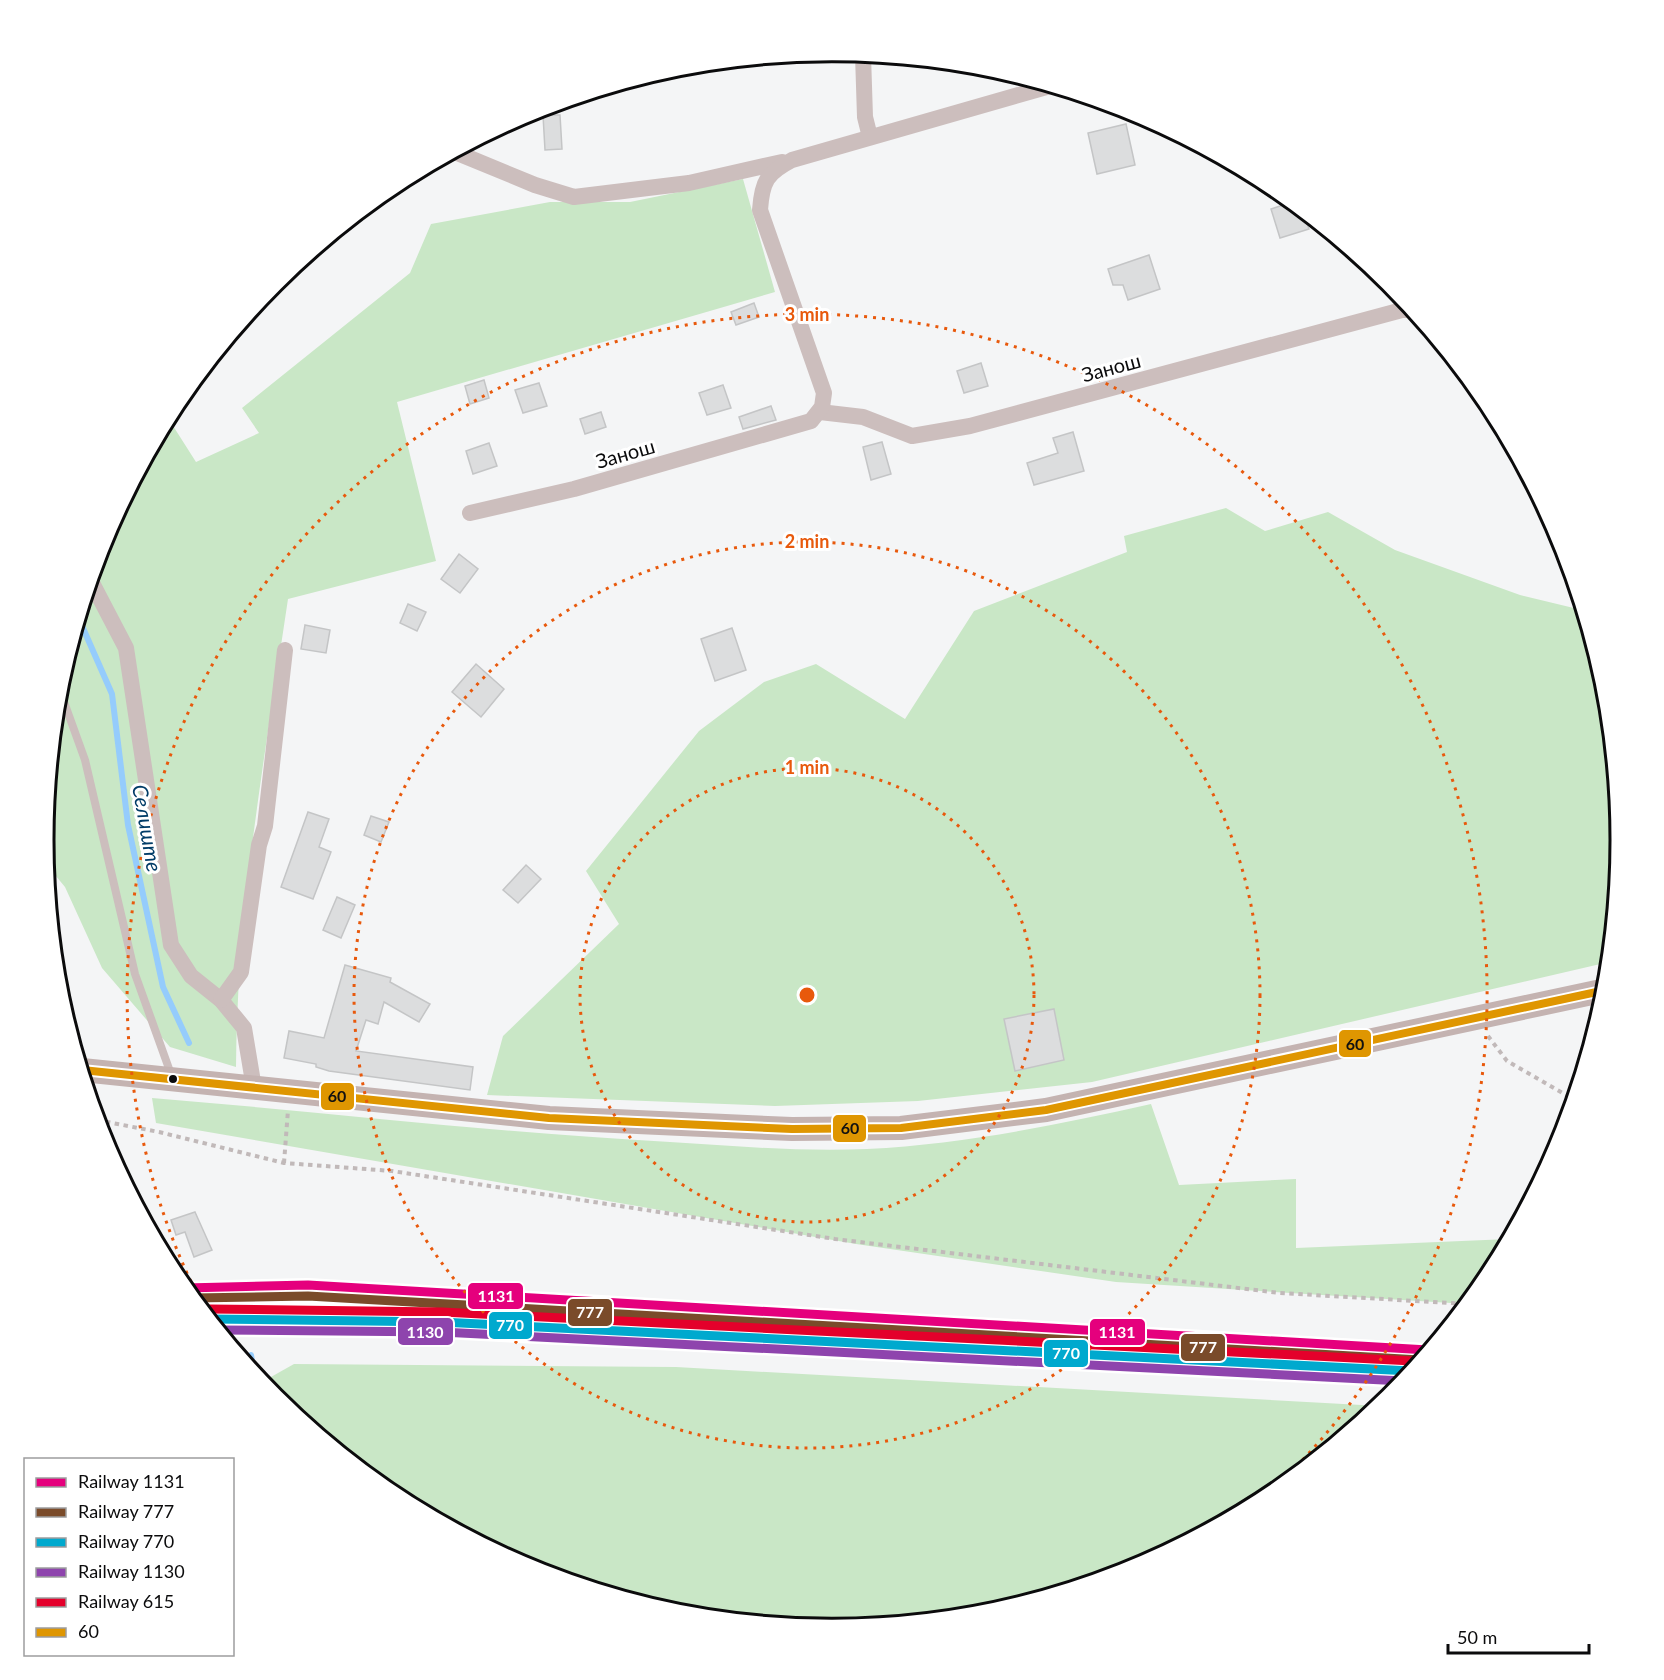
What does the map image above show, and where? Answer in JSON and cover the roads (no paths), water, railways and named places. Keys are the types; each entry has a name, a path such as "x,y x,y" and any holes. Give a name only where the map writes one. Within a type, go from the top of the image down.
{"main road":[{"path":"90,1071 571,1119 792,1129 901,1128 1046,1110 1595,992"}],"street":[{"path":"863,63 865,117 870,137"},
{"path":"463,155 526,182 574,197 689,183 792,160 1036,90"},
{"path":"792,160 773,170 762,188 760,210 824,393 820,412"},
{"name":"Занош","path":"470,513 574,489 800,425 811,421 820,412 863,417 912,436 970,426 1401,310"},
{"path":"95,589 126,648 171,945 191,976 221,1000 244,1028 254,1088"},
{"path":"221,1000 241,972 260,845 265,826 285,650"}],"lane":[{"path":"66,709 85,760 135,974 174,1080"}],"waterway":[{"name":"Селиште","path":"84,630 112,694 128,825 163,987 189,1043"}],"rail line":[{"name":"1131","path":"196,1288 308,1285 1420,1350"},
{"name":"777","path":"203,1298 308,1296 1411,1359"},
{"name":"615","path":"211,1309 442,1312 1410,1361"},
{"name":"770","path":"219,1319 441,1322 1400,1370"},
{"name":"1130","path":"228,1330 441,1332 1391,1380"}]}
